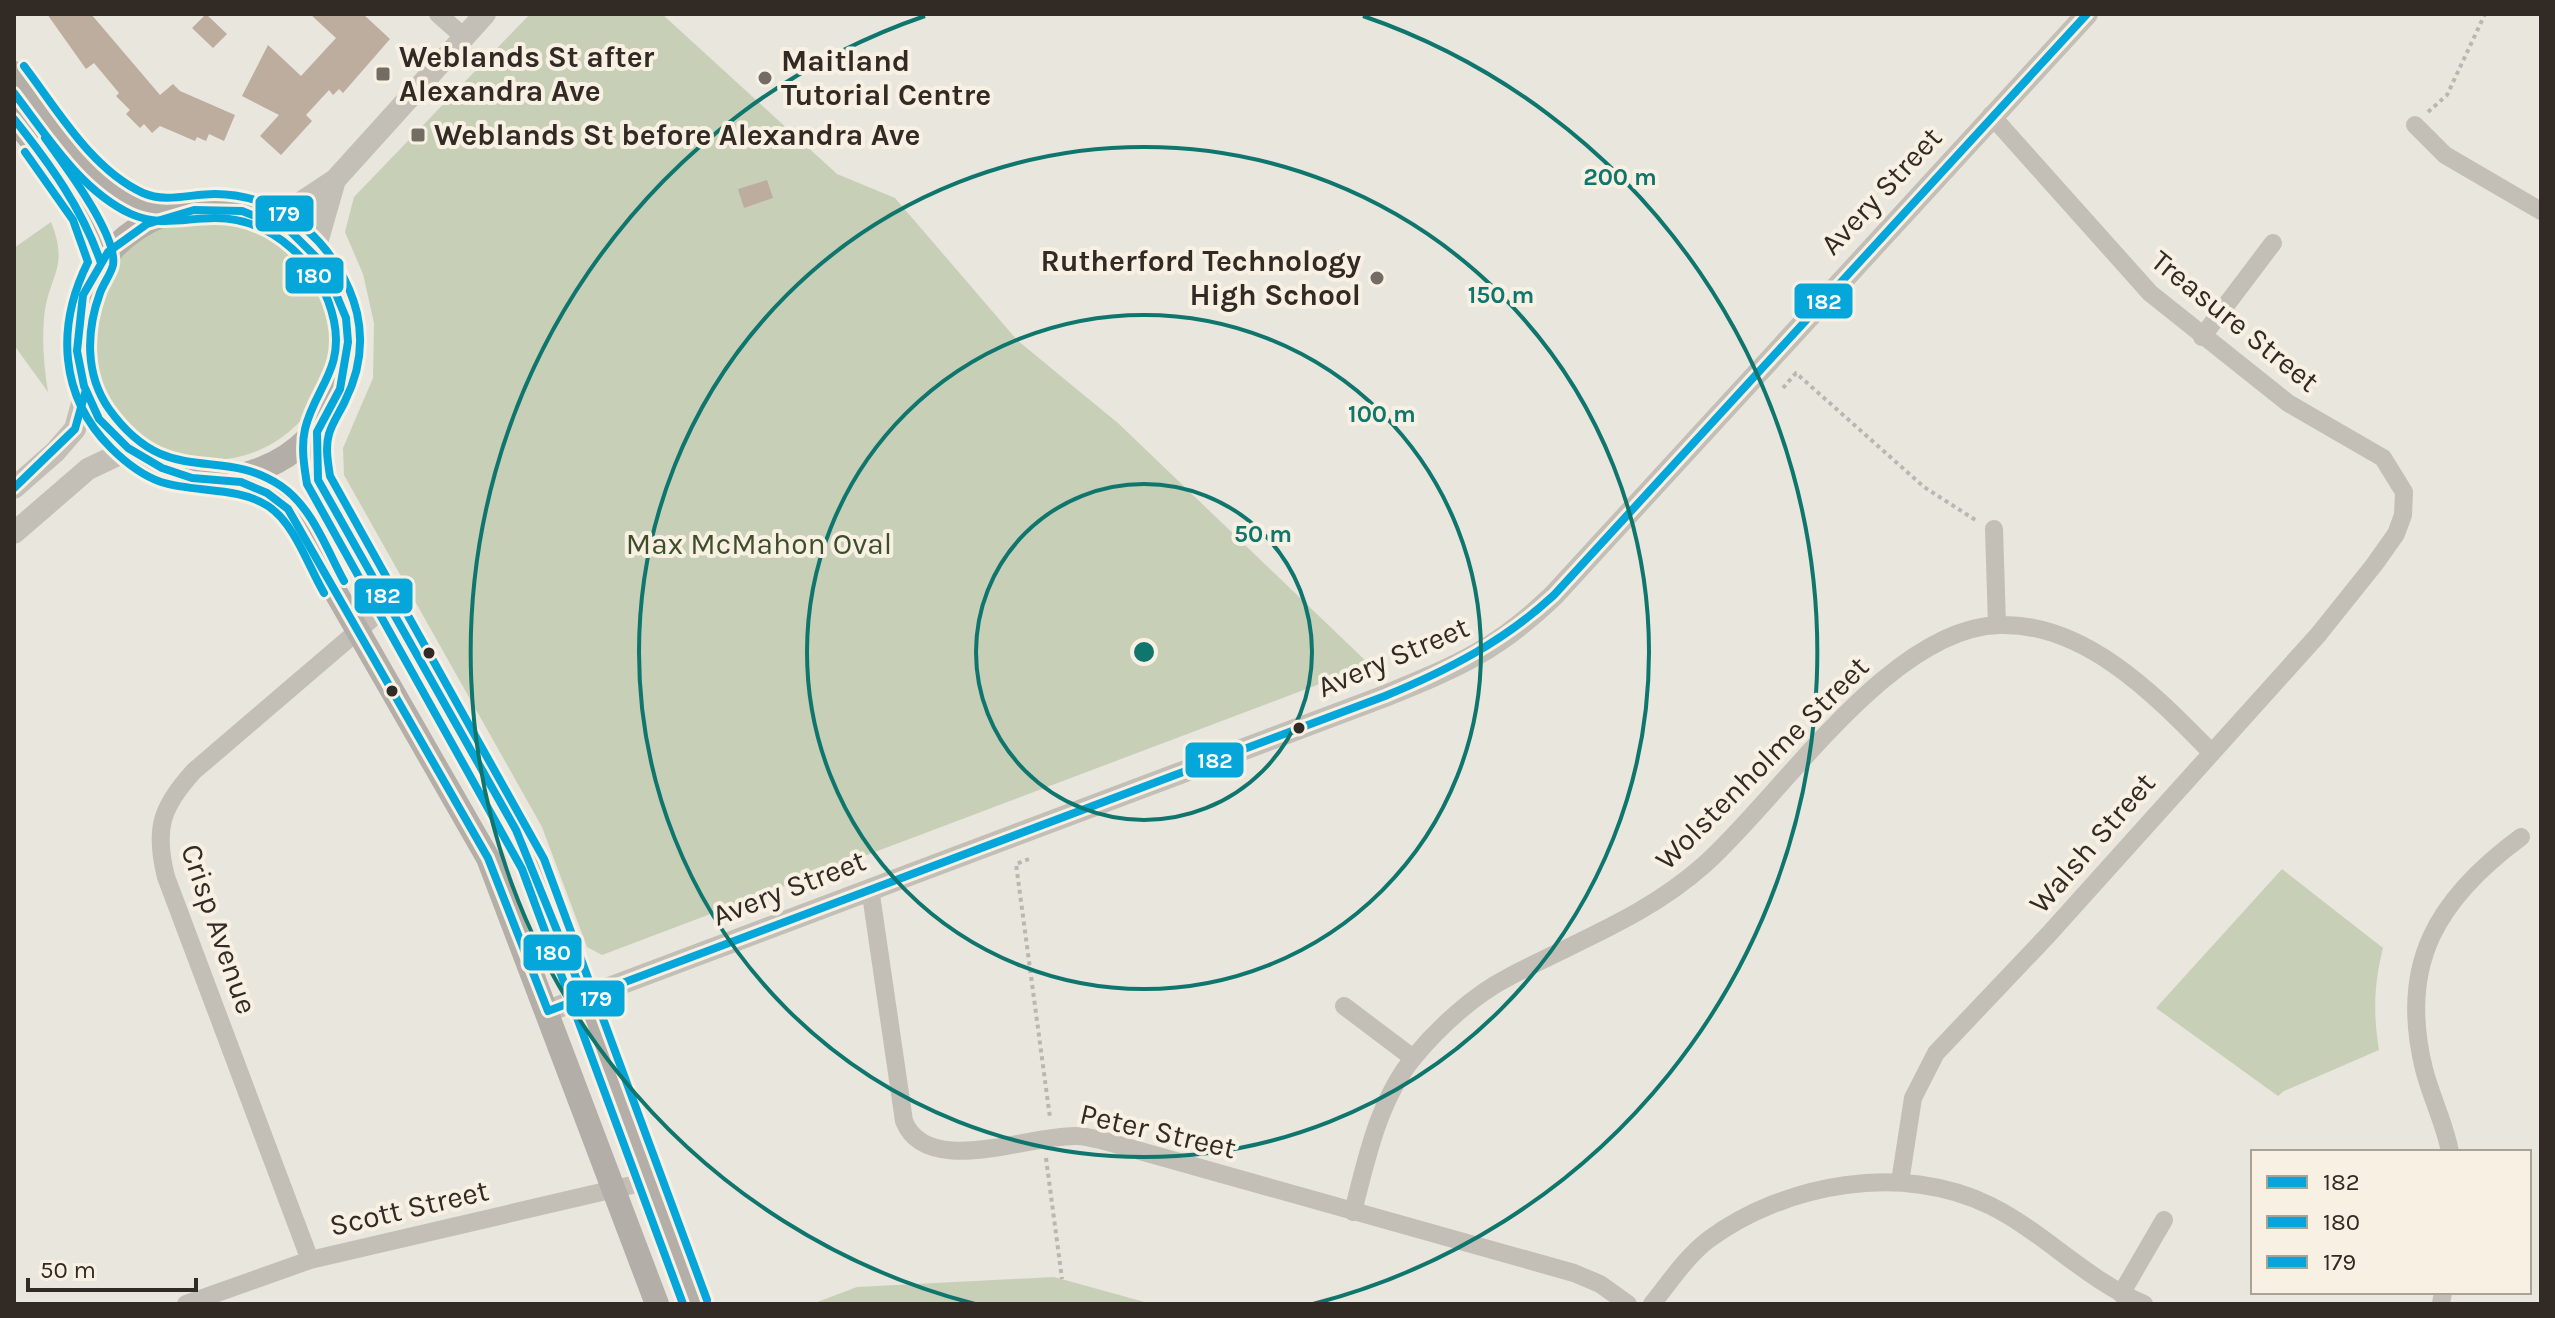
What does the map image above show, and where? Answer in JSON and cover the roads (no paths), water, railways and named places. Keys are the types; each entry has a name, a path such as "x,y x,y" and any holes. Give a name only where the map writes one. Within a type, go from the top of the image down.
{"main road":[{"path":"14,73 107,182 133,202 166,213"},
{"path":"14,119 73,195 101,263"},
{"path":"220,206 247,211 273,221 314,253 340,295 348,344 339,392 319,426 295,451 274,464 227,478 192,478 169,471 128,450 98,417 85,393 77,353 79,312 87,286 101,263 130,233 166,213 220,206"},
{"path":"319,426 315,459 318,480 516,830 584,997 696,1304"},
{"path":"227,478 273,495 288,509 488,858 657,1304"}],"street":[{"path":"438,14 464,37"},
{"path":"273,221 335,180 485,14"},
{"name":"Avery Street","path":"548,1011 1385,696 1470,661 1501,642 1554,595 1991,115 2087,14"},
{"name":"Treasure Street","path":"1991,115 2121,265 2202,337 2288,403 2383,458 2404,492 2403,515 2396,534 2374,565"},
{"path":"2415,125 2445,155 2541,211"},
{"path":"314,253 335,180"},
{"path":"2202,337 2273,243"},
{"path":"14,488 55,452 75,429 85,393"},
{"path":"14,533 88,469 128,450"},
{"path":"1994,529 1997,625"},
{"name":"Walsh Street","path":"1900,1182 1913,1098 1936,1053 2048,935 2210,751 2318,635 2374,565"},
{"name":"Crisp Avenue","path":"310,1260 166,877 159,848 165,810 194,771 388,605"},
{"name":"Wolstenholme Street","path":"1353,1212 1376,1130 1413,1058 1434,1035 1504,979 1607,931 1678,887 1729,841 1869,692 1924,649 1951,635 1997,625 2024,627 2089,646 2114,662 2210,751"},
{"path":"2449,1150 2415,1029 2414,1006 2421,956 2440,918 2460,892 2478,872 2521,837"},
{"name":"Peter Street","path":"870,888 908,1130 916,1140 934,1149 956,1151 1077,1136 1130,1147 1574,1273 1600,1284 1628,1304"},
{"path":"1344,1006 1413,1058"},
{"name":"Scott Street","path":"186,1304 310,1260 649,1181"},
{"path":"1652,1304 1706,1242 1756,1210 1831,1188 1900,1182 1989,1205 2121,1294 2144,1304"},
{"path":"2121,1294 2164,1220"}],"place":[{"name":"Weblands St after Alexandra Ave","path":"383,74"},
{"name":"Maitland Tutorial Centre","path":"765,78"},
{"name":"Weblands St before Alexandra Ave","path":"418,135"},
{"name":"Rutherford Technology High School","path":"1377,278"}],"park label":[{"name":"Max McMahon Oval","path":"759,544"}]}
